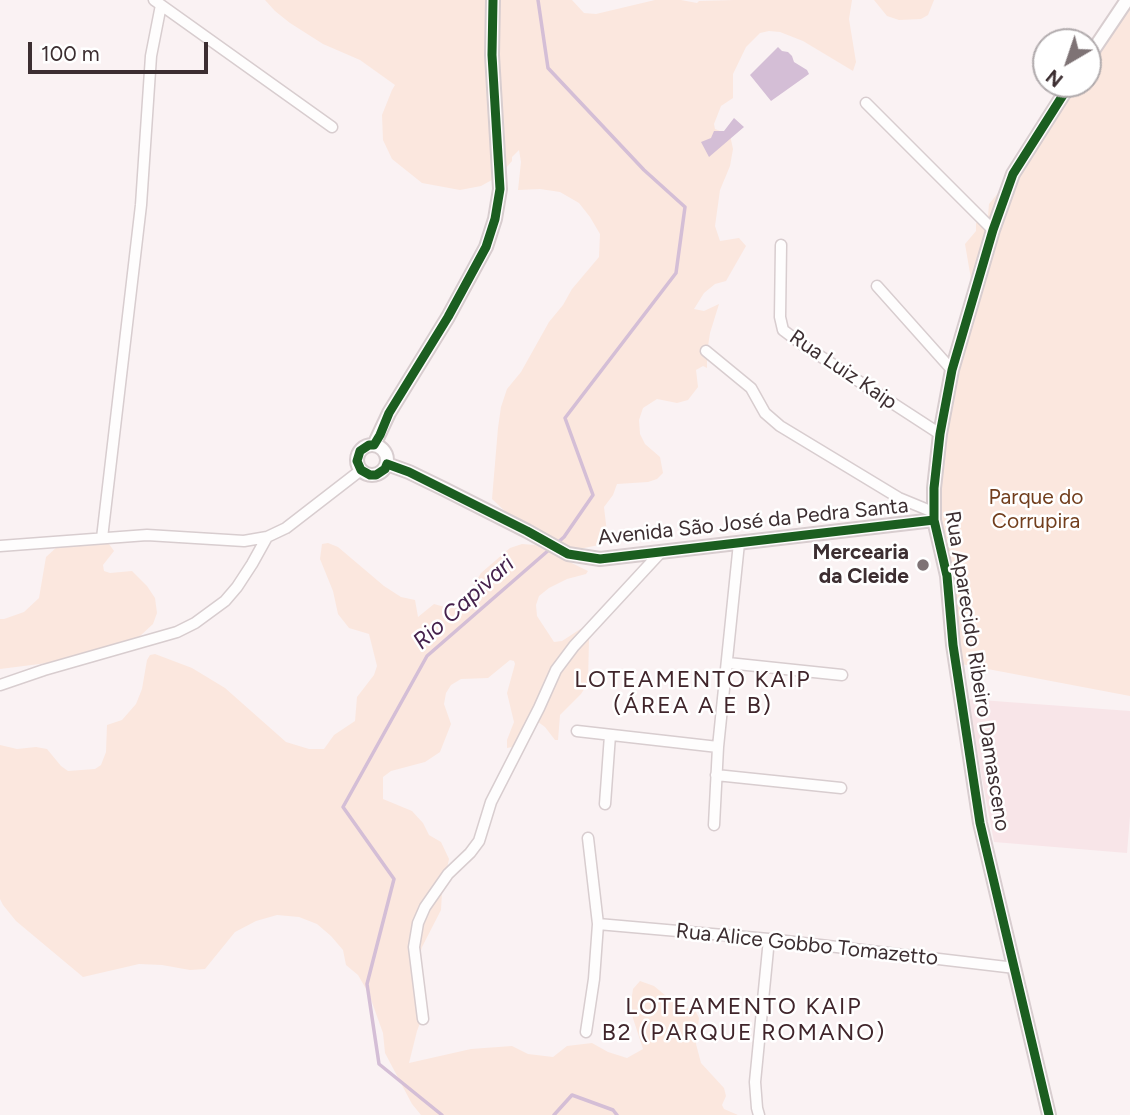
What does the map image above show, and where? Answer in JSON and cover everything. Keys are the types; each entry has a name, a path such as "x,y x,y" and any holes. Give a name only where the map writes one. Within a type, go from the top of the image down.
{"street":[{"path":"374,445 389,414 449,317 486,247 495,219 500,189 492,55 493,0"},
{"path":"1102,37 1127,0"},
{"path":"102,538 141,205 151,56 158,2 332,127"},
{"name":"Rua Aparecido Ribeiro Damasceno","path":"1049,1115 980,823 953,645 947,576 934,516 934,488 940,434 952,370 993,230 1013,174 1061,98"},
{"path":"866,103 993,230"},
{"name":"Rua Luiz Kaip","path":"781,245 780,317 783,330 940,434"},
{"path":"877,286 952,370"},
{"path":"706,351 751,388 765,413 780,426 899,498 934,516"},
{"path":"374,445 383,449 388,459 387,464 381,473 370,475 361,470 357,461 358,455 364,447 374,445"},
{"name":"Avenida São José da Pedra Santa","path":"387,464 409,472 568,554 600,559 934,516"},
{"path":"0,547 147,536 244,541 267,537 286,528 361,470"},
{"path":"0,685 177,632 195,623 225,601 237,587 267,537"},
{"path":"714,825 718,747 739,543"},
{"path":"423,1019 414,947 418,923 425,907 448,874 479,841 491,802 556,670 574,646 661,552"},
{"path":"728,663 842,675"},
{"path":"577,731 718,747"},
{"path":"605,804 610,735"},
{"path":"716,775 841,788"},
{"path":"586,1032 598,924 588,838"},
{"name":"Rua Alice Gobbo Tomazetto","path":"598,924 769,939 1015,968"},
{"path":"759,1115 755,1082 769,939"}],"shaded area":[{"path":"778,47 788,52 794,62 809,74 771,101 750,75"},
{"path":"734,118 744,127 709,157 701,142 711,138 714,131 724,131"},
{"path":"967,699 1130,711 1130,816 1127,853 994,842"}],"green space":[{"path":"265,0 572,0 584,13 596,14 655,0 697,3 734,0 852,0 849,19 856,62 853,71 803,41 780,32 769,31 760,33 746,47 733,74 733,98 721,106 714,124 715,129 730,135 733,149 730,166 720,190 715,226 720,241 739,238 746,246 726,281 715,284 704,293 694,309 704,311 719,304 710,333 707,368 703,366 696,370 698,387 688,400 677,403 657,399 643,408 639,420 640,434 645,444 660,457 663,473 648,482 617,484 604,507 607,533 599,545 579,549 557,543 508,514 492,499 498,428 507,389 521,372 549,322 572,289 599,257 600,234 590,217 579,203 560,192 518,190 521,162 519,150 499,176 481,186 460,190 422,183 392,159 383,140 382,115 395,85 360,60 323,44 290,23"},
{"path":"874,0 934,0 928,15 921,19 899,20 887,16"},
{"name":"Parque do Corrupira","path":"1130,0 1130,696 956,663 940,507 946,420 976,308 965,244 976,231 976,223 988,216 989,204 1041,141 1065,98 1102,98 1102,43"},
{"path":"85,542 109,544 114,551 103,565 104,571 132,571 147,586 155,598 157,613 153,624 140,636 116,649 87,658 0,669 0,619 24,612 39,598 46,557 58,546"},
{"path":"322,544 338,547 384,586 401,597 415,600 418,617 434,604 448,608 461,607 481,573 510,548 522,544 535,545 588,571 549,588 539,596 536,605 537,616 554,642 562,641 585,626 589,639 588,683 560,715 558,740 534,719 512,747 507,748 514,722 507,693 515,664 510,660 488,678 461,679 451,685 444,704 451,724 440,752 425,762 391,771 383,777 383,799 412,811 429,835 441,842 449,859 441,910 419,958 423,1015 409,1063 471,1049 512,1046 528,1054 553,1057 567,1046 592,1043 627,1058 643,1049 630,1009 633,989 640,981 654,986 677,1005 695,1010 699,1018 696,1044 701,1063 724,1088 724,1109 738,1115 421,1115 412,1104 385,1053 383,1033 369,994 358,975 346,965 343,950 317,924 299,917 277,915 256,921 235,932 205,969 190,970 139,964 83,977 16,921 3,905 0,899 0,745 17,749 47,749 68,771 95,769 101,765 106,752 107,725 122,720 136,704 150,655 155,654 192,668 225,688 286,742 309,749 324,749 334,735 355,721 357,697 374,675 377,666 369,634 349,628 338,614 333,591 320,559"}],"waterway":[{"name":"Rio Capivari","path":"538,0 548,68 644,170 685,207 676,273 565,418 593,495 564,537 556,544"},
{"name":"Rio Capivari","path":"442,1115 379,1064 367,984 394,879 343,807 427,656 550,549"},
{"name":"Rio Capivari","path":"554,1115 572,1095 613,1110 617,1115"}],"cycle path":[{"path":"493,0 492,55 500,189 495,219 486,247 448,317 389,413 380,435 374,445 360,451 357,461 361,470 376,475 385,469 387,464 409,472 568,554 600,559 934,520"},
{"path":"1049,1115 980,823 953,645 947,576 934,520 934,488 940,434 952,370 993,230 1013,174 1061,98"}],"place":[{"name":"Mercearia da Cleide","path":"923,565"}],"district":[{"name":"LOTEAMENTO KAIP (ÁREA A E B)","path":"693,693"},
{"name":"LOTEAMENTO KAIP B2 (PARQUE ROMANO)","path":"744,1020"}]}
